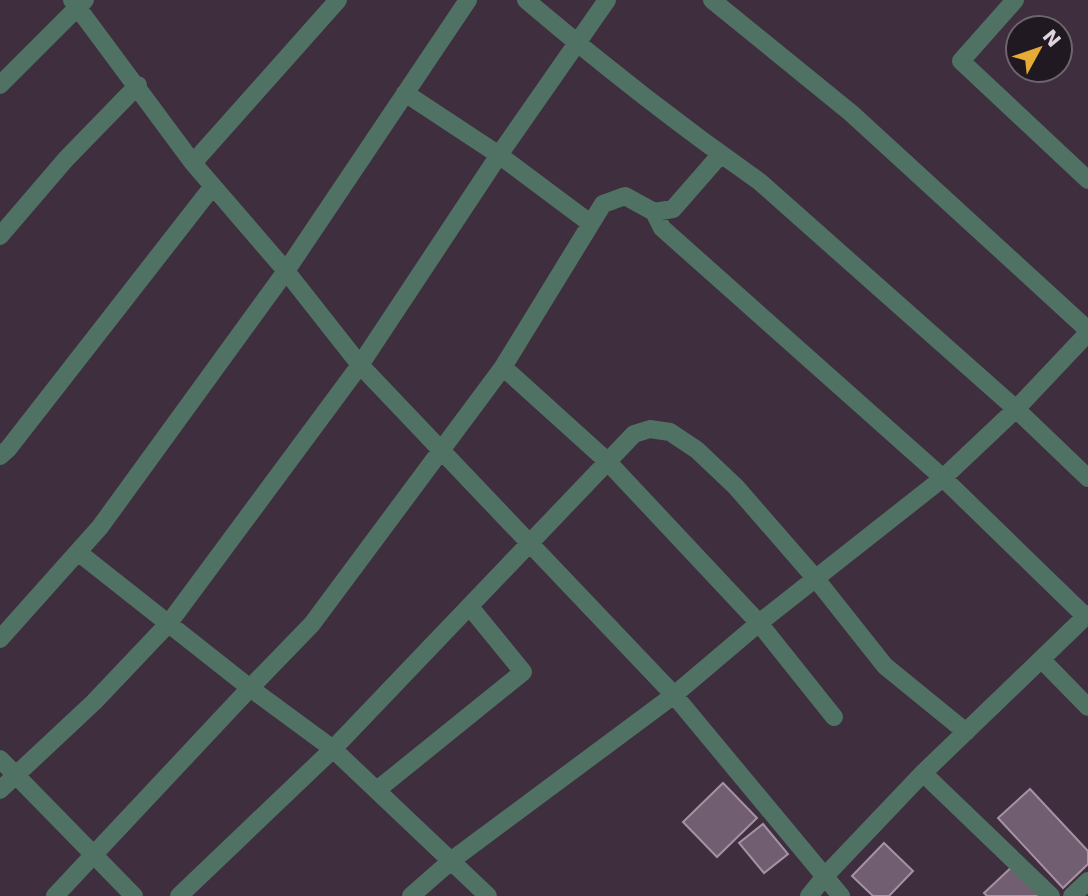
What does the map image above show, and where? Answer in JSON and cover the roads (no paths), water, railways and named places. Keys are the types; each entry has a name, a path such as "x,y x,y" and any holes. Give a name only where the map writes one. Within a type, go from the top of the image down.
{"street":[{"path":"193,163 338,0"},
{"path":"0,639 79,553 285,271 468,0"},
{"path":"526,0 576,43 760,182 1016,409 1088,478"},
{"path":"0,790 94,702 169,623 359,365 499,155 607,0"},
{"path":"411,896 452,860 674,695 759,623 943,478 1016,409 1088,331 851,113 712,0"},
{"path":"1015,0 961,61 1088,180"},
{"path":"0,85 78,3 193,163 285,271 359,365 674,695 841,896"},
{"path":"0,236 66,159 138,85"},
{"path":"405,93 499,155 590,223"},
{"path":"654,212 673,209 720,154"},
{"path":"3,449 213,186"},
{"path":"55,896 312,624 503,367 603,204 625,196 654,212 662,228 681,246 943,478 1087,615 923,773 825,876 810,896"},
{"path":"503,367 607,461 759,623 834,717"},
{"path":"179,896 333,749 634,434 650,429 670,432 697,450 736,487 816,579 885,666 966,732"},
{"path":"79,553 250,688 333,749 488,896"},
{"path":"377,790 523,672 470,607"},
{"path":"1042,660 1088,707"},
{"path":"0,759 134,896"},
{"path":"923,773 1051,896"},
{"path":"1072,896 1088,881"}]}
